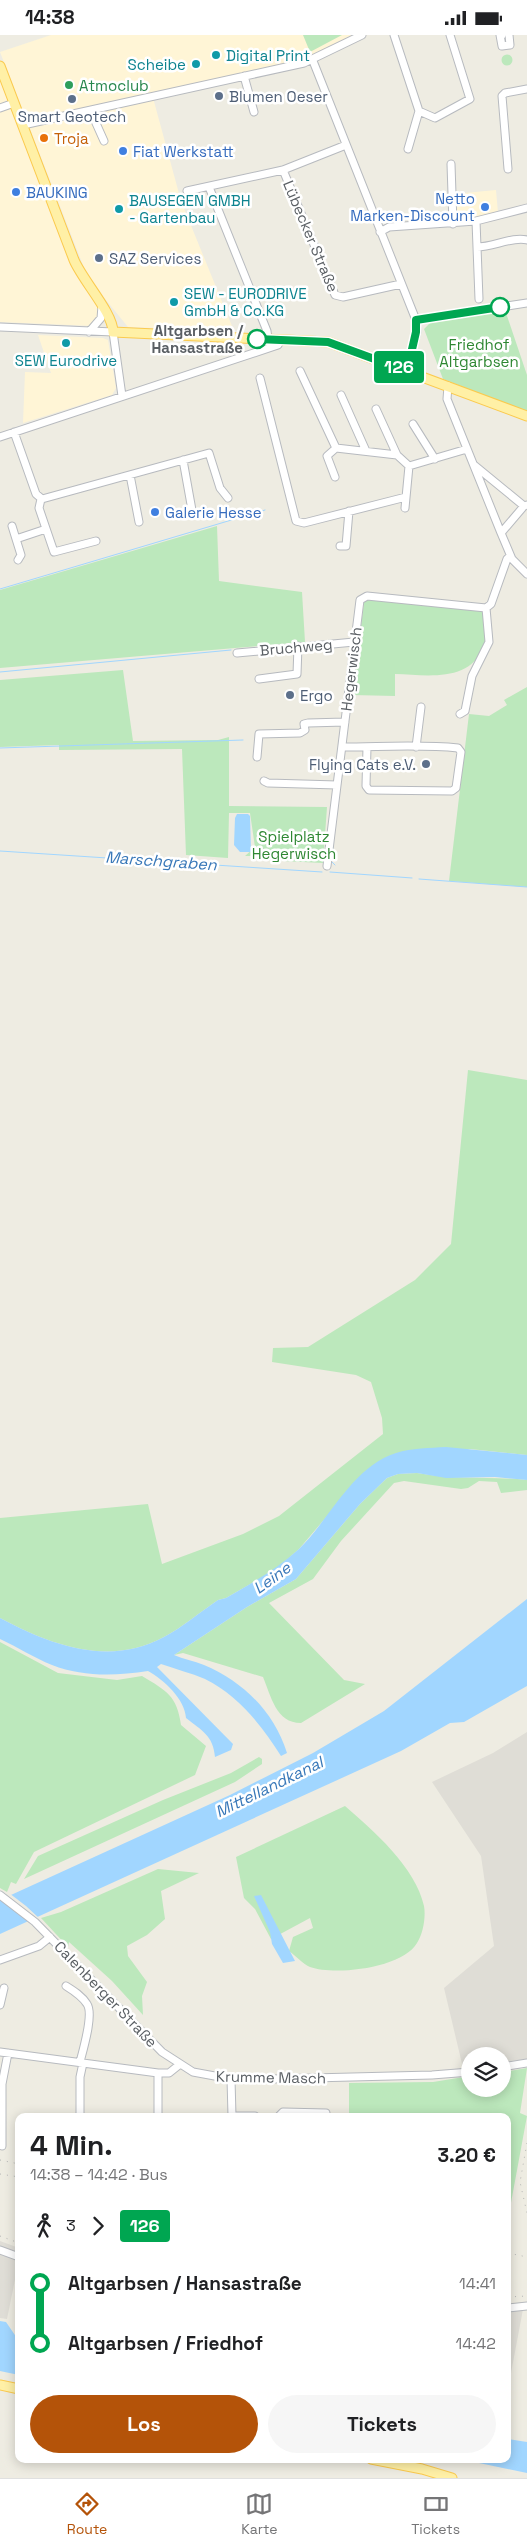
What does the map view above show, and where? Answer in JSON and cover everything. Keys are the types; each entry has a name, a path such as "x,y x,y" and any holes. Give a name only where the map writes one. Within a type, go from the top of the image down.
{"main road":[{"path":"0,66 77,266 111,318 113,332 281,339 340,345 527,416"},
{"path":"0,2385 15,2388"},
{"path":"391,2463 430,2471 452,2478"}],"street":[{"path":"23,125 313,61 362,35"},
{"path":"394,35 419,111 408,149"},
{"path":"419,111 436,117 470,99 450,35"},
{"path":"502,35 500,35 502,46 510,45 509,35"},
{"path":"313,61 416,320 416,332 407,371"},
{"path":"244,77 254,112"},
{"path":"508,169 502,96 505,93 527,89"},
{"path":"0,108 14,103"},
{"path":"91,111 104,141"},
{"path":"187,191 283,170 346,145"},
{"path":"451,164 453,224"},
{"name":"Lübecker Straße","path":"283,170 335,295 343,297 401,284"},
{"path":"209,187 267,331 268,339"},
{"path":"380,232 389,227 476,221 527,208"},
{"path":"476,221 479,299"},
{"path":"477,247 491,247 519,237 527,240"},
{"path":"416,320 527,303"},
{"path":"90,331 101,318 102,306"},
{"path":"0,327 113,332 122,396"},
{"path":"0,437 278,345 281,339"},
{"path":"300,371 336,448"},
{"path":"260,378 294,518 304,523 406,497"},
{"path":"448,386 447,399 510,556 527,575"},
{"path":"341,395 366,451"},
{"path":"376,409 397,455 409,466"},
{"path":"413,424 435,459"},
{"path":"14,432 35,491 41,499 39,508 54,553 96,541"},
{"path":"335,477 327,456 336,448 397,455"},
{"path":"409,466 467,449"},
{"path":"41,499 209,453 220,488 228,498"},
{"path":"183,460 192,510"},
{"path":"473,464 525,506 501,533"},
{"path":"405,509 409,466"},
{"path":"130,475 139,522"},
{"path":"340,546 346,546 349,511"},
{"path":"12,525 21,555 18,560"},
{"path":"16,539 46,529"},
{"path":"460,714 465,711 472,676 488,645 486,608 491,604 507,559 510,556"},
{"name":"Hegerwisch","path":"327,866 359,602 365,596 486,608"},
{"name":"Bruchweg","path":"237,653 354,641"},
{"path":"259,679 295,675 298,671 298,647"},
{"path":"416,747 421,707"},
{"path":"257,757 259,734 300,733 305,730 304,725 308,723 345,722"},
{"path":"342,747 367,747 416,747 460,749 456,787 453,791 369,789 366,786 367,747"},
{"path":"264,781 268,783 337,785"},
{"name":"Calenberger Straße","path":"1,1895 35,1922 162,2052 178,2065"},
{"path":"0,1960 39,1946 50,1937"},
{"path":"66,1986 81,1996 89,2006 89,2020 80,2077 80,2113"},
{"path":"0,2005 4,1987"},
{"path":"2,2146 1,2112 4,2052 158,2073 168,2073 178,2065"},
{"path":"511,2066 527,2063"},
{"name":"Krumme Masch","path":"178,2065 206,2076 232,2079 369,2077 461,2072"},
{"path":"158,2073 158,2113"},
{"path":"232,2079 232,2113"},
{"path":"282,2113 326,2113"},
{"path":"0,2250 15,2256"},
{"path":"511,2308 527,2306"}],"shaded area":[{"path":"51,35 353,35 309,58 152,94 181,201 234,331 128,327 88,278 0,52"},
{"path":"0,78 77,272 99,309 99,317 93,326 0,322"},
{"path":"496,190 498,213 455,220 454,194"},
{"path":"38,335 103,338 108,340 116,388 112,395 23,423 25,372 51,373"},
{"path":"527,1732 527,2059 511,2061 511,2047 461,2047 461,2060 444,1988 494,1946 481,1856 432,1782 493,1753"},
{"path":"0,2241 15,2247 15,2280 7,2319 0,2318"},
{"path":"524,2304 511,2373 511,2305"}],"green space":[{"path":"303,35 342,35 310,52"},
{"path":"507,54 513,60 507,66 501,60"},
{"name":"Friedhof Altgarbsen","path":"505,310 527,375 527,412 443,379 424,329 431,322"},
{"path":"217,526 219,581 302,592 305,642 0,668 0,590"},
{"path":"365,595 484,611 486,633 484,646 477,658 469,666 458,671 434,675 395,674 395,696 352,695"},
{"name":"Spielplatz Hegerwisch","path":"123,670 133,741 218,740 229,737 229,806 327,807 323,863 262,860 262,856 245,856 255,847 250,813 229,813 228,858 186,855 182,749 59,750 59,745 0,747 0,680"},
{"path":"527,687 527,887 449,881 469,714 489,716 507,705 504,700"},
{"path":"468,1070 527,1080 527,1455 470,1449 362,1475 299,1549 275,1570 226,1598 218,1600 171,1633 143,1646 101,1651 80,1649 39,1637 0,1618 0,1518 148,1504 162,1564 243,1534 279,1516 383,1434 382,1418 371,1382 356,1375 272,1362 273,1348 308,1347 415,1280 451,1244"},
{"path":"417,1473 527,1480 527,1490 501,1493 497,1482 479,1481 468,1488 461,1489 404,1481 394,1483 341,1541 313,1579 269,1603 344,1680 365,1684 301,1723 293,1722 280,1713 276,1707 263,1677 183,1653 174,1655 247,1607 296,1579 360,1504 387,1478 398,1474"},
{"path":"0,1642 58,1673 117,1680 142,1676 169,1695 177,1707 181,1725 206,1746 195,1775 34,1852 16,1884 11,1882 7,1892 0,1888"},
{"path":"259,1757 262,1759 262,1764 235,1782 24,1879 38,1856 163,1800 231,1773"},
{"path":"345,1806 380,1838 403,1864 419,1892 425,1910 424,1920 417,1943 409,1952 398,1959 368,1968 335,1971 321,1970 307,1966 289,1951 293,1937 313,1928 310,1918 271,1939 255,1909 244,1898 236,1857"},
{"path":"158,1869 199,1873 161,1891 165,1919 147,1935 127,1946 128,1956 147,1982 142,1996 143,2015 112,1981 69,1942 68,1947 41,1918 61,1912"},
{"path":"527,2068 520,2113 527,2116 511,2203 511,2113 349,2113 349,2083 433,2082 461,2077 461,2097 511,2097 511,2071"}],"water":[{"path":"237,814 248,814 250,816 251,852 240,852 234,845 235,818"},
{"name":"Leine","path":"446,1447 527,1455 527,1480 495,1477 446,1478 417,1473 398,1474 387,1478 360,1504 296,1579 247,1607 174,1655 219,1672 256,1700 274,1724 281,1738 287,1753 281,1756 249,1713 229,1694 205,1679 161,1664 157,1667 233,1744 231,1750 215,1757 209,1738 186,1718 185,1711 178,1697 161,1679 148,1671 123,1674 75,1672 45,1662 0,1639 0,1618 39,1637 80,1649 122,1650 143,1646 164,1637 218,1600 226,1598 255,1581 291,1556 310,1537 354,1482 380,1460 408,1450"},
{"name":"Mittellandkanal","path":"527,1599 527,1686 464,1722 450,1723 401,1751 0,1934 0,1900 230,1795 313,1753 384,1711"},
{"path":"261,1895 295,1961 283,1963 272,1944 270,1932 254,1896"},
{"path":"0,2321 6,2322 15,2335 15,2374 0,2371"},
{"path":"511,2439 527,2442 527,2473 479,2463 511,2463"}],"pier":[{"path":"9,1893 40,1919 30,1923 0,1899"}],"waterway":[{"path":"0,589 265,510"},
{"path":"0,672 231,650"},
{"path":"0,748 243,740"},
{"path":"333,846 331,861 335,865"},
{"name":"Marschgraben","path":"0,851 322,872"},
{"name":"Marschgraben","path":"330,872 412,878"},
{"name":"Marschgraben","path":"419,879 527,887"}],"railway":[{"path":"527,2143 520,2182 527,2213"},
{"path":"0,2160 15,2163"},
{"path":"0,2174 15,2176"},
{"path":"0,2236 15,2242"},
{"path":"511,2254 527,2257"},
{"path":"511,2297 527,2296"}],"bus line":[{"name":"126","path":"257,339 328,342 407,371 416,332 416,320 500,307"}],"place":[{"name":"Digital Print","path":"216,55"},
{"name":"Scheibe","path":"196,64"},
{"name":"Atmoclub","path":"69,85"},
{"name":"Blumen Oeser","path":"219,96"},
{"name":"Smart Geotech","path":"72,99"},
{"name":"Troja","path":"44,138"},
{"name":"Fiat Werkstatt","path":"123,151"},
{"name":"BAUKING","path":"16,192"},
{"name":"Netto Marken-Discount","path":"485,207"},
{"name":"BAUSEGEN GMBH - Gartenbau","path":"119,209"},
{"name":"SAZ Services","path":"99,258"},
{"name":"SEW - EURODRIVE GmbH & Co.KG","path":"174,302"},
{"name":"Altgarbsen / Hansastraße","path":"257,339"},
{"name":"SEW Eurodrive","path":"66,343"},
{"name":"Galerie Hesse","path":"155,512"},
{"name":"Ergo","path":"290,695"},
{"name":"Flying Cats e.V.","path":"426,764"}]}
